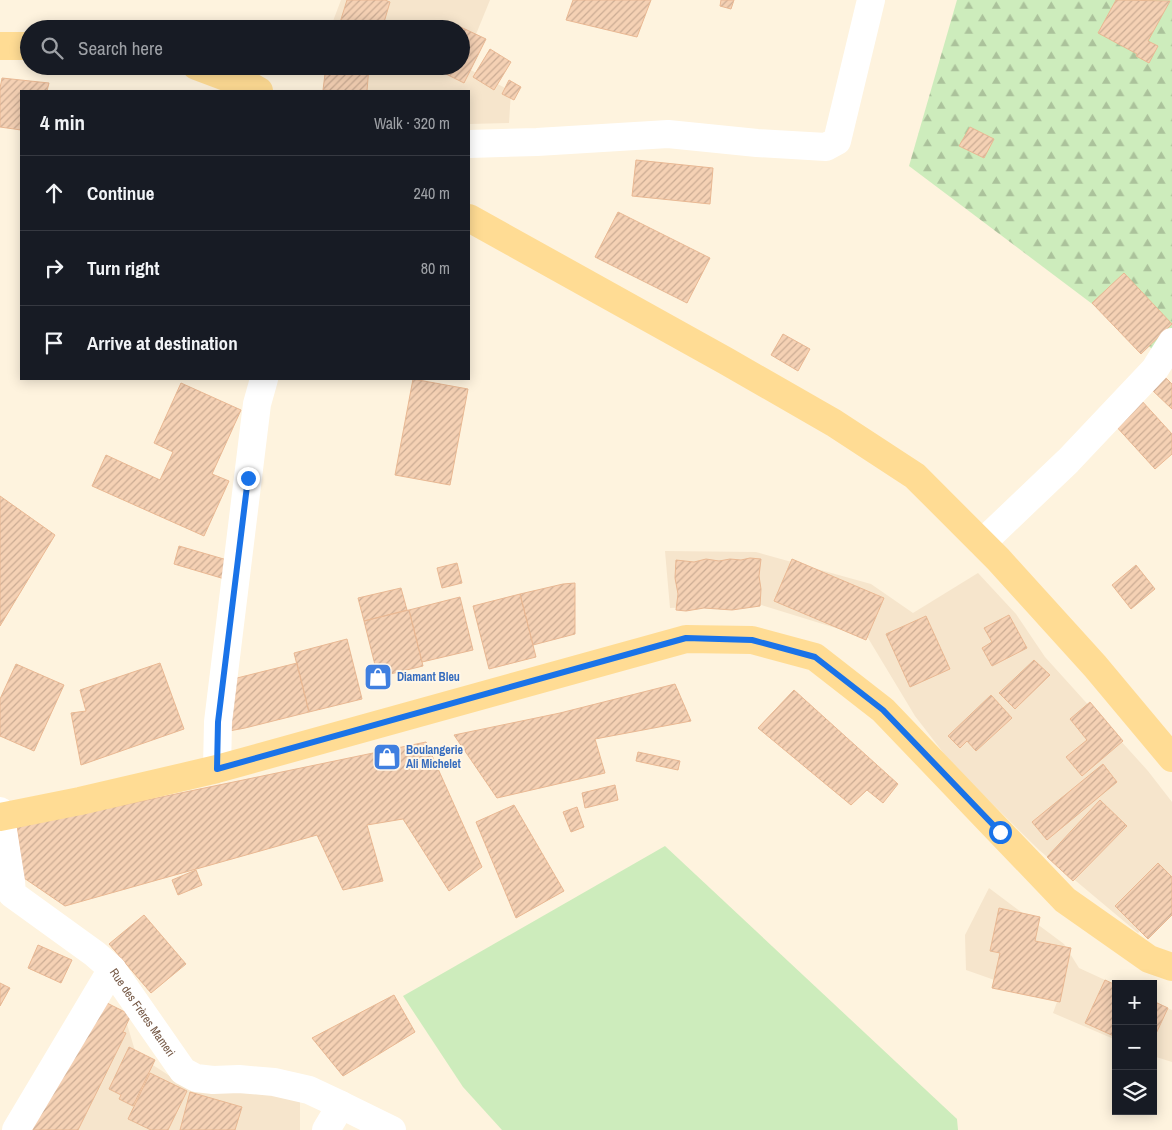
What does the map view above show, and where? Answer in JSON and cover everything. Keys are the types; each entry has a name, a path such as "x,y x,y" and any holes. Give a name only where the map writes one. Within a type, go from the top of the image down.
{"main road":[{"path":"0,46 20,46"},
{"path":"220,75 257,90"},
{"path":"470,219 834,423 915,476 998,559 1095,666 1172,758"},
{"path":"0,815 80,801 217,769 686,638 752,640 815,657 883,710 1065,900 1150,958 1172,967"}],"street":[{"path":"470,144 668,134 757,143 826,147 837,141 871,0"},
{"path":"982,543 1068,460 1155,369 1172,342"},
{"path":"217,769 218,722 257,404 264,380"},
{"name":"Rue des Frères Mameri","path":"0,815 11,881 6,903 95,954 112,969 183,1071 196,1078 274,1082 309,1090 392,1130"},
{"path":"16,1130 112,969"},
{"path":"326,1130 341,1106"}],"shaded area":[{"path":"341,0 490,0 470,49 470,20 333,20"},
{"path":"470,70 511,91 509,123 470,124 470,90 351,90 329,75 470,75"},
{"path":"665,551 756,552 871,584 913,613 978,573 1016,614 1045,657 1148,771 1172,802 1172,900 1138,933 1039,850 952,764 915,716 868,638 758,604 670,608"},
{"path":"989,888 1064,944 1079,968 1112,983 1112,1038 1053,1013 1057,1002 966,970 965,935"},
{"path":"1157,1004 1172,1010 1172,1062 1157,1057"},
{"path":"124,1014 136,1054 182,1084 261,1086 300,1100 300,1130 21,1130"}],"green space":[{"path":"957,0 1172,0 1172,364 909,166"},
{"path":"665,846 957,1119 958,1130 502,1130 463,1087 403,996"}],"building":[{"path":"347,0 385,0 390,2 385,20 341,20"},
{"path":"573,0 651,0 637,37 566,20"},
{"path":"721,0 734,0 731,9 720,6"},
{"path":"1116,0 1170,1 1148,41 1158,46 1149,63 1136,56 1137,54 1098,33"},
{"path":"470,31 486,39 470,71"},
{"path":"490,49 511,62 494,90 473,77"},
{"path":"325,75 368,75 367,90 323,90"},
{"path":"448,75 468,75 464,83"},
{"path":"2,78 49,83 47,90 20,90 20,130 0,127 0,88"},
{"path":"509,80 521,87 514,100 502,94"},
{"path":"970,127 994,139 984,158 959,146"},
{"path":"636,160 713,168 710,204 632,196"},
{"path":"618,212 710,258 687,303 595,257"},
{"path":"1124,273 1172,324 1141,354 1092,303"},
{"path":"783,334 810,349 798,371 771,355"},
{"path":"1165,377 1172,384 1172,409 1152,390"},
{"path":"413,380 468,389 450,485 395,475"},
{"path":"181,383 241,410 212,474 229,481 204,536 92,486 106,455 160,480 173,452 154,443"},
{"path":"1141,400 1172,434 1172,454 1155,469 1114,424"},
{"path":"0,496 55,535 0,626"},
{"path":"179,546 234,562 228,580 174,564"},
{"path":"750,558 761,559 759,576 761,589 760,606 732,610 704,608 686,611 676,610 678,594 675,578 676,560 694,562 706,559 719,561"},
{"path":"792,559 884,598 866,640 774,601"},
{"path":"457,563 462,583 442,588 437,568"},
{"path":"1136,565 1155,589 1131,609 1112,585"},
{"path":"575,583 575,634 533,645 520,594"},
{"path":"401,588 407,610 364,621 358,598"},
{"path":"520,594 536,657 489,669 473,606"},
{"path":"460,597 473,650 422,662 409,610"},
{"path":"409,610 423,666 378,677 364,621"},
{"path":"1009,615 1027,648 992,666 982,648 992,642 984,628"},
{"path":"926,616 950,669 910,687 886,634"},
{"path":"347,639 362,699 309,712 294,653"},
{"path":"1034,660 1050,675 1015,709 999,693"},
{"path":"160,663 184,729 81,765 71,713 86,711 80,690"},
{"path":"297,663 309,712 229,731 233,679"},
{"path":"16,664 64,685 34,751 0,736 0,699"},
{"path":"675,684 691,721 595,739 605,773 497,798 454,735 560,713"},
{"path":"794,690 898,784 883,803 867,790 851,805 758,728"},
{"path":"991,695 1012,718 976,751 967,741 960,748 948,736"},
{"path":"1090,702 1123,741 1082,776 1066,757 1087,740 1070,719"},
{"path":"426,742 482,867 449,891 403,819 367,825 383,881 343,890 317,835 65,906 24,878 17,827"},
{"path":"638,752 680,761 678,770 636,761"},
{"path":"1103,764 1117,782 1047,840 1032,822"},
{"path":"615,785 618,800 585,808 582,793"},
{"path":"1100,800 1127,826 1073,881 1047,857"},
{"path":"514,805 564,891 516,918 476,822"},
{"path":"577,807 584,827 571,832 563,812"},
{"path":"1158,863 1172,877 1172,915 1148,939 1115,906"},
{"path":"196,870 202,885 178,895 172,880"},
{"path":"999,908 1040,917 1035,941 1071,948 1060,1002 992,988 1000,953 990,951"},
{"path":"144,915 186,964 151,993 109,944"},
{"path":"38,945 72,960 61,983 28,968"},
{"path":"1105,980 1112,983 1112,1035 1085,1023"},
{"path":"0,983 10,988 0,1006"},
{"path":"394,995 415,1032 343,1076 312,1038"},
{"path":"97,998 131,1015 123,1032 126,1033 78,1130 32,1130"},
{"path":"1157,1003 1168,1008 1157,1031"},
{"path":"129,1047 155,1060 133,1106 119,1099 121,1095 109,1089"},
{"path":"150,1073 187,1091 168,1130 151,1130 128,1119"},
{"path":"190,1092 242,1107 235,1130 180,1130"}],"place":[{"name":"Diamant Bleu","path":"378,677"},
{"name":"Boulangerie Ali Michelet","path":"387,757"}],"route":[{"path":"248,478 218,722 217,769 686,638 752,640 815,657 883,710 1000,832"}]}
